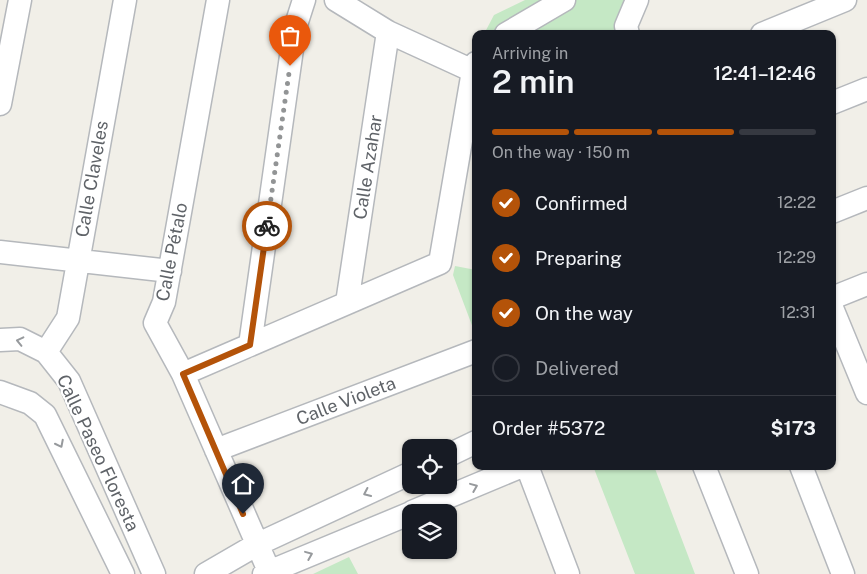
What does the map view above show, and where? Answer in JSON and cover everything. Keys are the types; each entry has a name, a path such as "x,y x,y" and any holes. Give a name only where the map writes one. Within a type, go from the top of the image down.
{"street":[{"path":"0,104 20,0"},
{"name":"Calle Claveles","path":"46,352 68,318 125,0"},
{"name":"Calle Pétalo","path":"218,0 164,302 155,323 183,374 256,545 266,573"},
{"path":"250,345 295,28 304,0"},
{"path":"336,0 388,32 472,66"},
{"path":"513,30 564,0"},
{"path":"627,30 626,26 637,0"},
{"path":"772,30 845,0"},
{"name":"Calle Azahar","path":"347,303 388,32"},
{"path":"183,374 440,263 472,84"},
{"path":"836,101 867,89"},
{"path":"836,210 867,198"},
{"path":"0,252 78,259 170,271"},
{"path":"836,296 867,284"},
{"path":"836,318 867,393"},
{"name":"Calle Paseo Floresta","path":"0,340 20,340 46,352 69,381 154,574"},
{"name":"Calle Violeta","path":"216,450 472,353"},
{"name":"Calle Paseo Floresta","path":"0,392 30,403 45,415 123,574"},
{"path":"45,415 75,395"},
{"path":"457,451 472,444"},
{"path":"433,504 513,470"},
{"path":"529,470 568,574"},
{"path":"706,470 747,574"},
{"path":"803,470 843,574"},
{"path":"206,574 256,545 402,477"},
{"path":"266,573 402,517"}],"green space":[{"path":"525,0 629,0 618,30 486,30 494,15"},
{"path":"455,266 472,269 472,325 453,275"},
{"path":"595,470 656,470 695,574 635,574"},
{"path":"349,557 358,574 313,574"}],"way so far":[{"path":"267,226 290,66"}],"route":[{"path":"243,514 183,374 250,345 267,226"}]}
